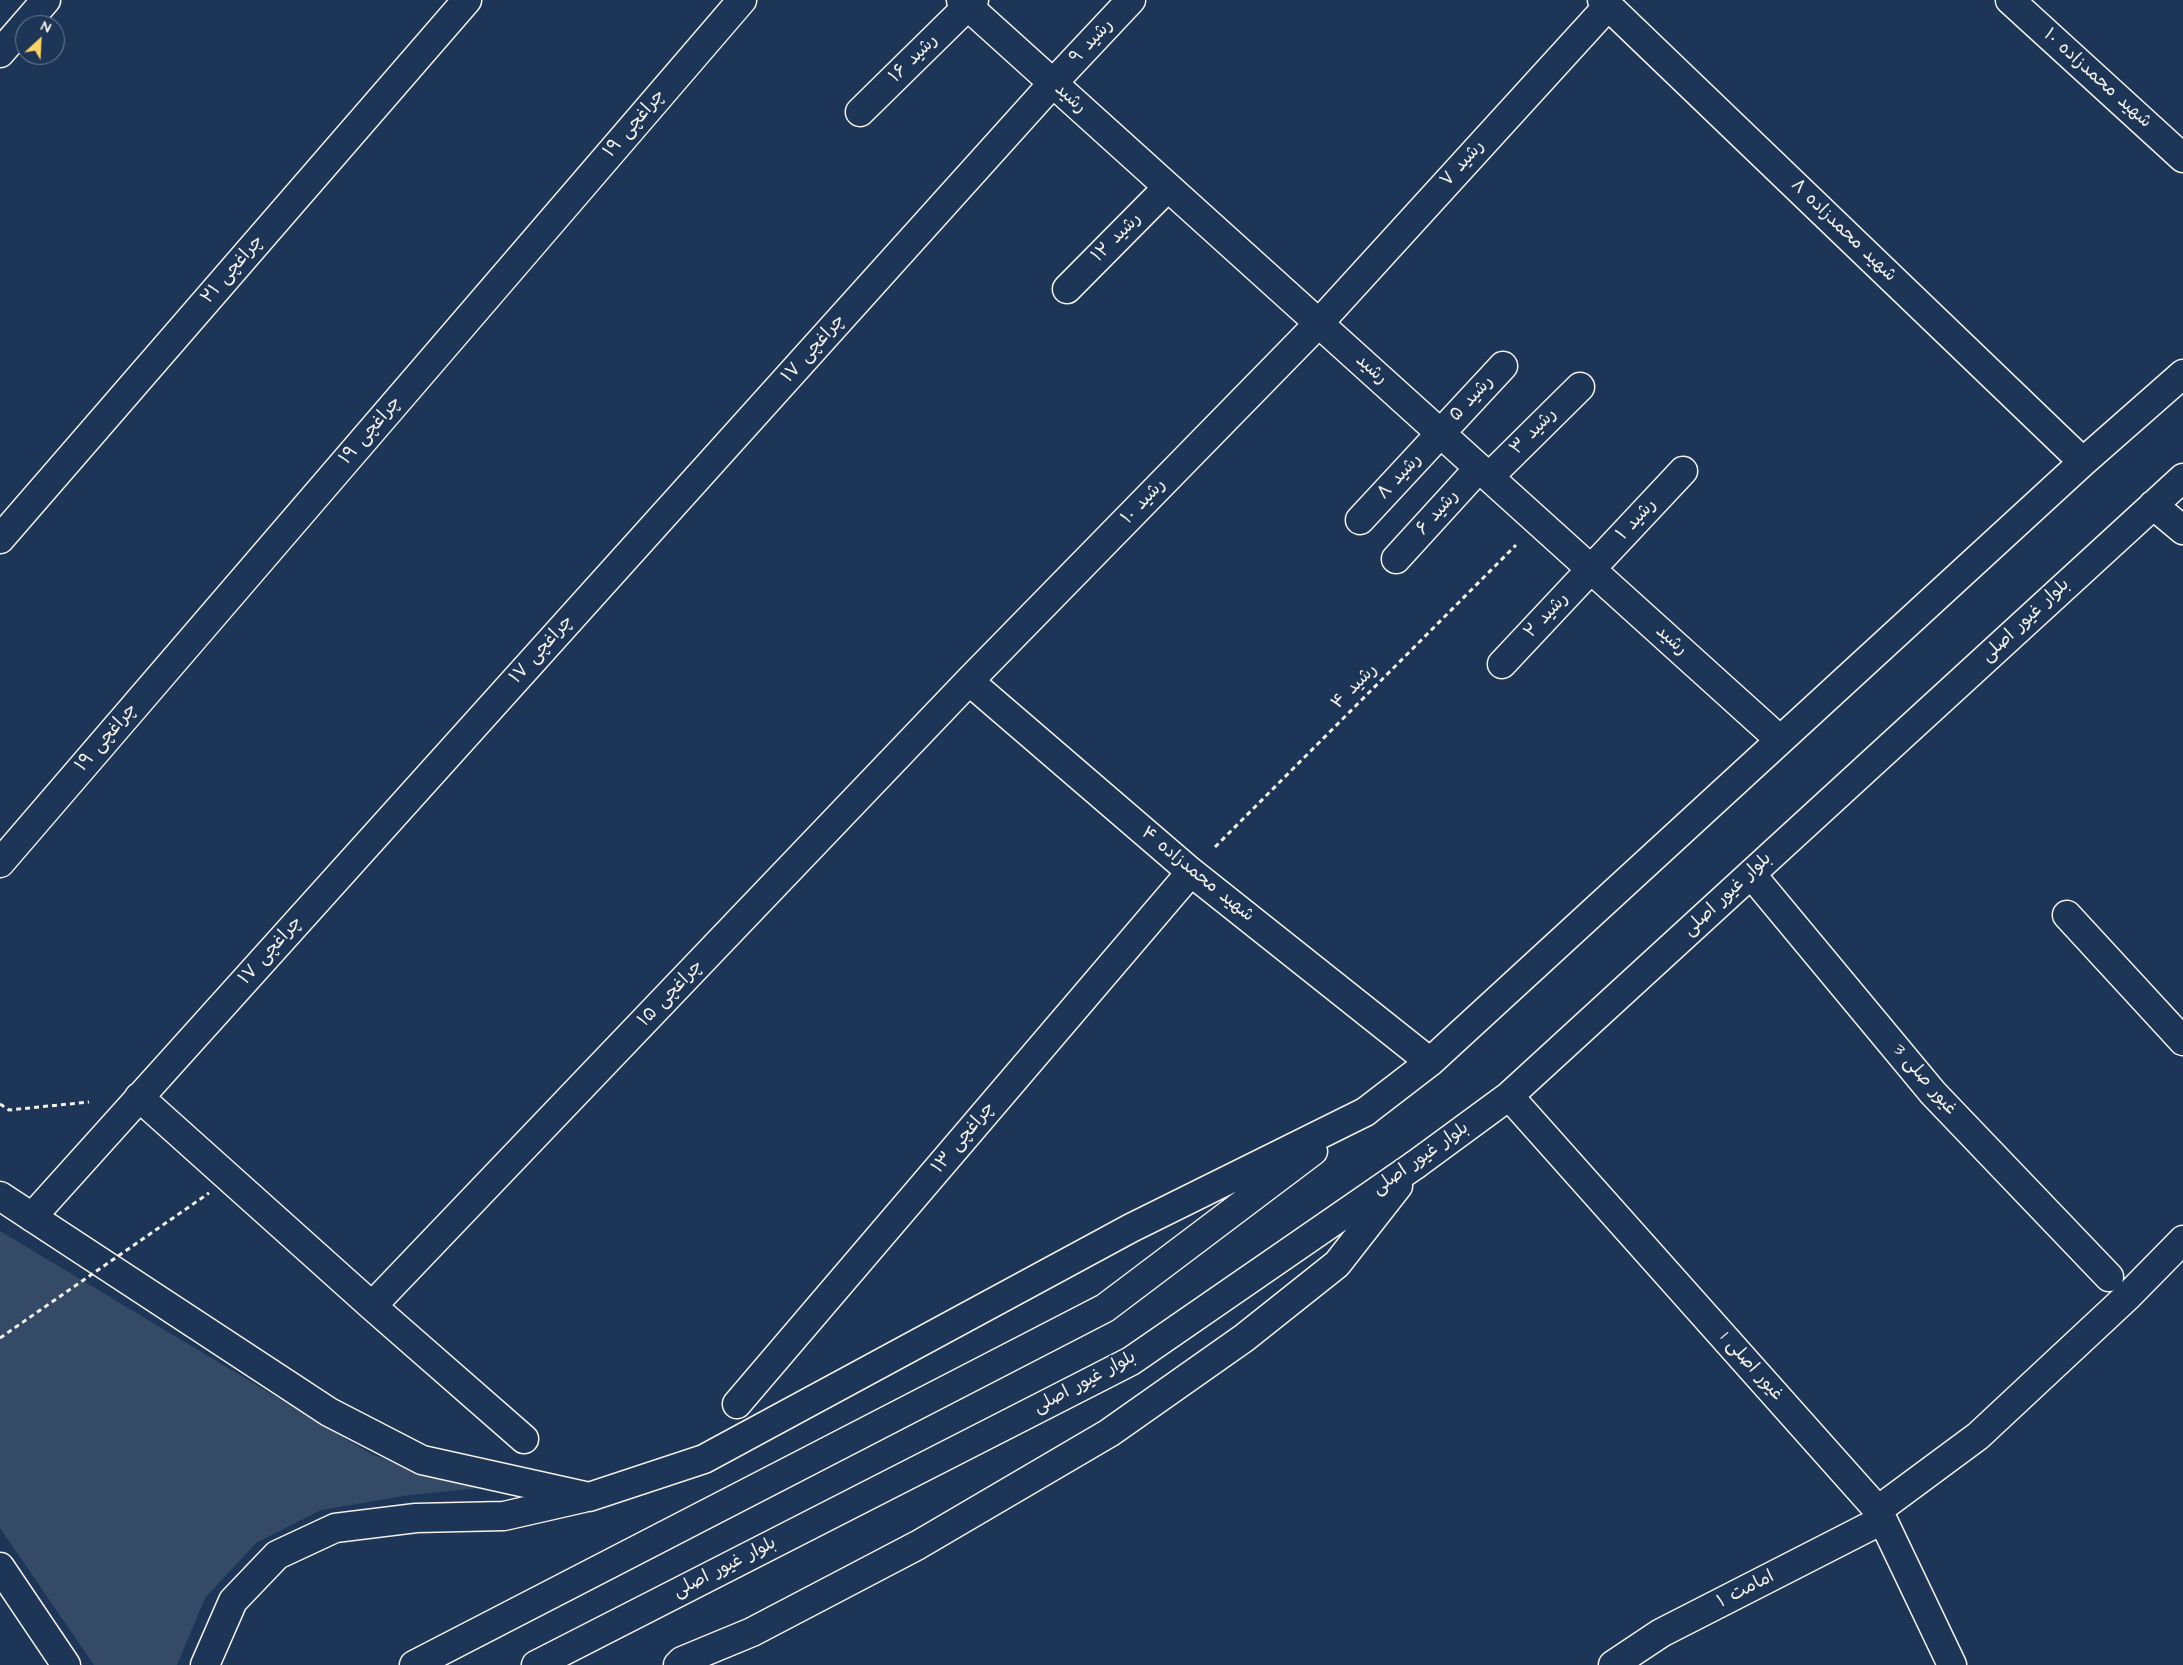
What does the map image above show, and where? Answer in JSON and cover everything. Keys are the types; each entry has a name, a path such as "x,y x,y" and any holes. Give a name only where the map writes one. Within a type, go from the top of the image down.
{"street":[{"path":"0,53 46,0"},
{"name":"چراغچی ۲۱","path":"0,539 467,0"},
{"name":"چراغچی ۱۹","path":"0,863 742,0"},
{"name":"رشید ۹","path":"1053,84 1131,0"},
{"name":"شهید محمدزاده ۱۰","path":"2010,0 2183,158"},
{"name":"رشید","path":"968,2 1053,84 1780,740"},
{"name":"رشید ۱۶","path":"860,112 968,2"},
{"name":"رشید ۷","path":"1319,323 1605,3"},
{"name":"شهید محمدزاده ۸","path":"1605,3 2084,462"},
{"name":"چراغچی ۱۷","path":"32,1217 1053,84"},
{"name":"رشید ۱۲","path":"1067,288 1168,186"},
{"name":"رشید ۱۰","path":"969,681 1319,323"},
{"name":"رشید ۵","path":"1441,433 1503,366"},
{"path":"414,1665 1105,1308 1430,1062 2084,462 2183,374"},
{"name":"رشید ۳","path":"1484,472 1580,387"},
{"name":"رشید ۸","path":"1360,520 1441,433"},
{"name":"رشید ۱","path":"1591,569 1683,471"},
{"name":"رشید ۶","path":"1396,559 1484,472"},
{"name":"بلوار غیور اصلی","path":"536,1665 1131,1361 1414,1165 1509,1096 2183,478"},
{"path":"2153,505 2183,530"},
{"name":"رشید ۲","path":"1502,664 1591,569"},
{"name":"شهید محمدزاده ۴","path":"969,681 1191,872 1430,1062"},
{"name":"چراغچی ۱۵","path":"372,1306 969,681"},
{"name":"چراغچی ۱۳","path":"737,1404 1191,872"},
{"name":"غیور صلی 3","path":"1751,874 1933,1093 2108,1276"},
{"path":"2067,915 2183,1041"},
{"name":"غیور اصلی 1","path":"1509,1096 1880,1515 1952,1665"},
{"path":"139,1097 524,1440"},
{"path":"205,1665 233,1601 277,1555 335,1528 416,1518 504,1516 589,1497 704,1459 1130,1228 1365,1112"},
{"path":"678,1665 682,1661 752,1632 918,1545 1109,1433 1244,1338 1336,1264 1414,1165"},
{"path":"0,1196 329,1412 422,1460 589,1497"},
{"name":"امامت ۱","path":"1613,1665 1661,1632 1880,1515 1978,1436 2128,1296 2183,1240"},
{"path":"0,1566 66,1665"},
{"path":"727,1665 752,1632"}],"path":[{"name":"رشید ۴","path":"1191,872 1539,522"},
{"path":"0,1104 9,1110 139,1097"},
{"path":"0,1338 210,1193"}],"shaded area":[{"path":"0,1231 373,1455 480,1488 410,1495 321,1510 256,1543 205,1598 177,1665 94,1665 0,1528"}]}
